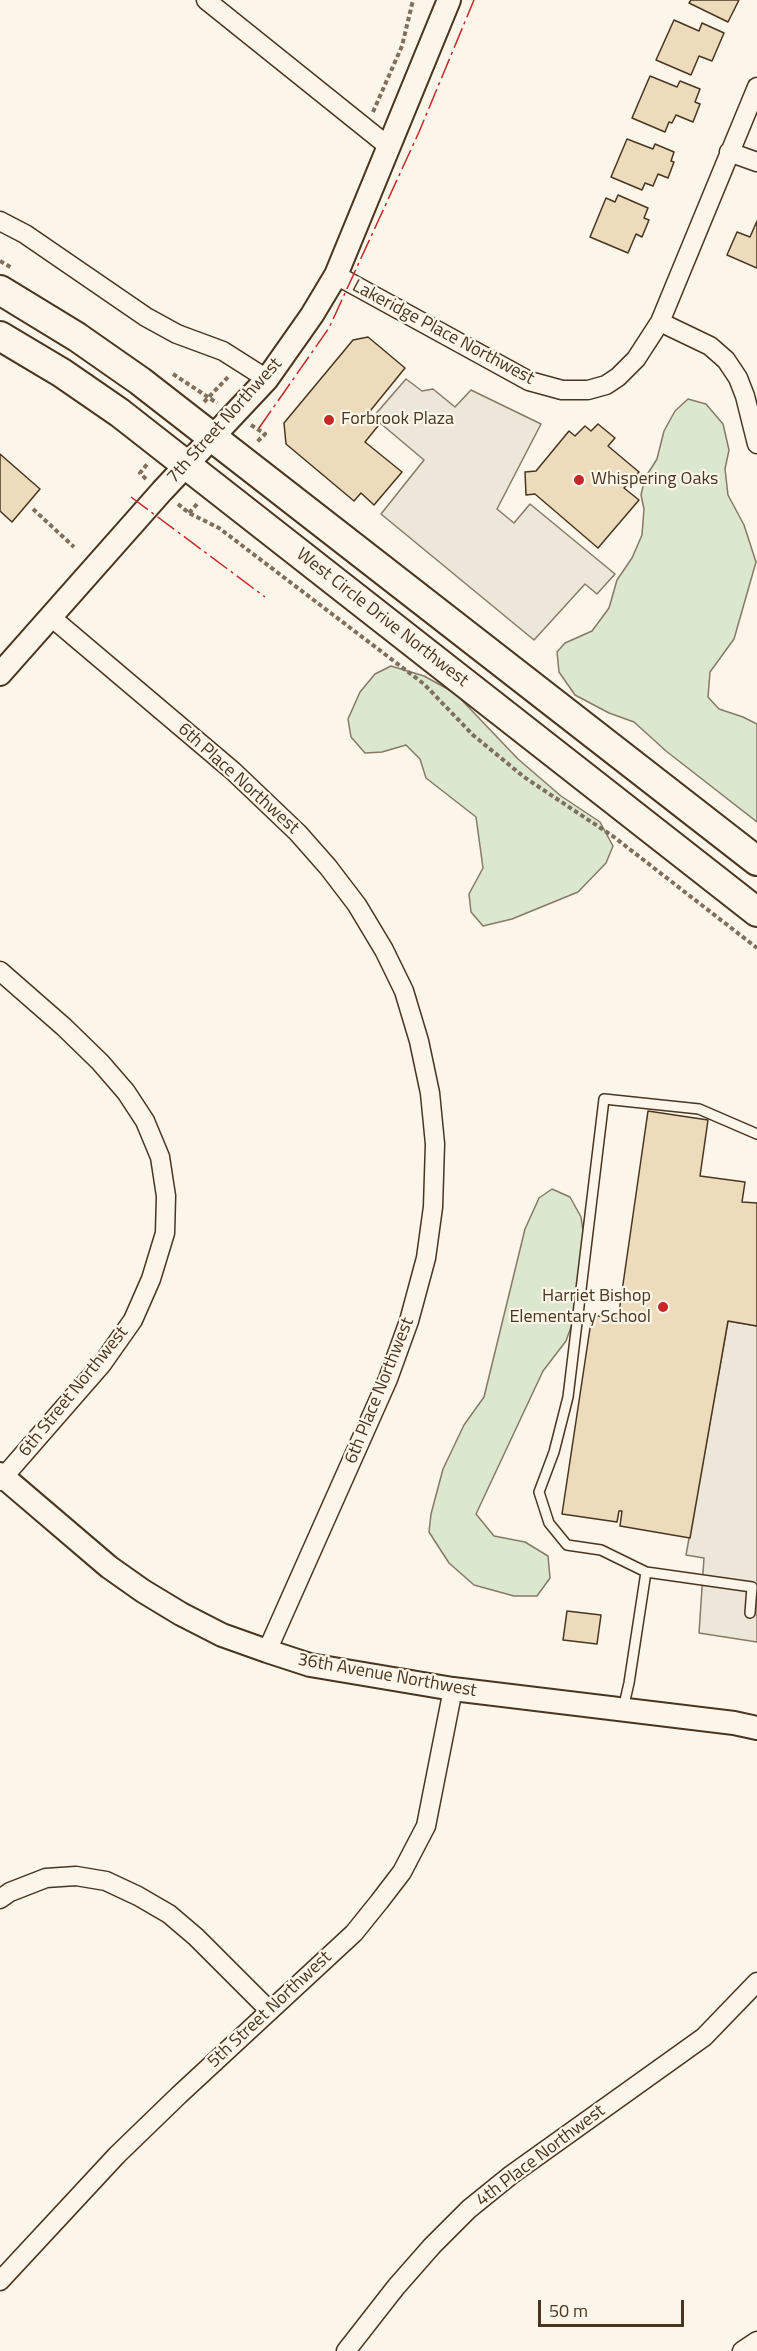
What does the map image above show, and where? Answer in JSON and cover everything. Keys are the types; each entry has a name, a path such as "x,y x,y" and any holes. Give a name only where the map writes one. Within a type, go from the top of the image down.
{"main road":[{"path":"0,290 110,358 757,861"},
{"name":"West Circle Drive Northwest","path":"0,336 86,388 188,465 757,912"}],"street":[{"path":"206,0 388,146"},
{"name":"7th Street Northwest","path":"0,674 267,379 312,315 336,275 449,0"},
{"name":"Lakeridge Place Northwest","path":"336,275 519,376 542,386 562,390 588,390 606,385 618,377 645,348 660,322 757,87"},
{"path":"729,152 757,162"},
{"path":"0,221 25,234 146,317 177,334 223,351 267,379"},
{"path":"660,322 710,346 726,360 738,378 745,396 757,444"},
{"name":"6th Place Northwest","path":"51,617 241,778 298,833 328,867 362,914 384,950 404,991 419,1041 430,1093 435,1144 433,1207 426,1258 409,1322 388,1379 267,1651"},
{"name":"6th Street Northwest","path":"0,971 64,1027 100,1062 126,1092 145,1121 160,1157 166,1196 165,1233 151,1279 133,1320 102,1364 1,1477"},
{"name":"36th Avenue Northwest","path":"1,1477 109,1567 143,1591 222,1635 267,1651 310,1665 453,1689 734,1723 757,1728"},
{"name":"5th Street Northwest","path":"0,2281 117,2155 354,1933 402,1872 426,1826 453,1689"},
{"path":"0,1899 10,1892 46,1878 76,1876 106,1881 169,1914 196,1936 270,2012"},
{"name":"4th Place Northwest","path":"346,2351 396,2286 469,2209 511,2175 704,2037 757,1982"},
{"path":"742,2351 757,2341"}],"lane":[{"path":"750,1613 752,1587 646,1572 601,1551 567,1545 549,1523 539,1492 554,1452 568,1397 604,1098 699,1109 757,1134"},
{"path":"622,1710 629,1683 646,1572"}],"path":[{"path":"366,128 402,46 413,0"},
{"path":"208,398 232,373"},
{"path":"33,509 74,547"},
{"path":"189,513 219,528 424,684 473,735 524,777 614,837 757,948"}],"green space":[{"path":"688,399 706,404 723,424 729,450 725,469 728,495 744,525 756,562 734,639 710,672 708,697 719,709 757,724 757,822 666,751 634,722 609,713 575,695 559,672 557,652 565,643 592,631 609,608 617,580 632,558 642,535 644,509 641,495 645,478 657,459 664,431 675,411"},
{"path":"391,666 424,676 455,693 518,759 561,796 600,822 613,846 606,863 578,892 512,919 483,926 471,912 469,894 483,868 476,817 426,778 420,759 406,745 382,752 365,753 351,737 348,719 360,692 375,674"},
{"path":"552,1189 570,1197 581,1217 588,1264 584,1291 566,1341 543,1371 476,1514 494,1536 525,1542 548,1556 550,1578 537,1596 514,1596 474,1585 449,1563 429,1532 431,1514 443,1469 464,1425 484,1397 525,1229 539,1198"}],"shaded area":[{"path":"406,379 422,391 433,389 455,407 471,390 541,424 497,509 514,523 530,504 615,574 597,594 585,584 534,640 381,514 424,460 373,417"},
{"path":"728,1321 757,1326 757,1642 699,1633 704,1558 686,1555"}],"building":[{"path":"691,0 739,0 728,22 689,3"},
{"path":"674,20 699,31 702,23 724,33 712,61 699,56 691,75 656,60"},
{"path":"650,76 677,87 680,81 700,89 695,102 700,104 693,122 676,115 672,123 669,122 665,132 632,118"},
{"path":"627,139 653,149 655,144 674,152 671,161 674,162 668,178 658,174 653,186 645,183 642,190 611,177"},
{"path":"618,195 648,208 644,218 649,220 642,237 636,234 628,253 590,237 606,198 615,202"},
{"path":"757,221 757,268 727,255 737,232 750,237"},
{"name":"Forbrook Plaza","path":"368,337 405,368 366,416 378,426 365,442 402,472 374,505 361,493 354,501 286,444 284,423 353,340"},
{"name":"Whispering Oaks","path":"598,424 615,438 608,446 639,472 624,488 639,500 598,548 535,494 526,495 525,472 536,471 569,431 575,436 585,426 591,431"},
{"path":"0,454 40,489 12,522 0,511"},
{"path":"648,1111 708,1120 700,1176 745,1182 742,1202 757,1203 757,1326 728,1321 690,1538 620,1526 622,1511 619,1511 617,1522 562,1514 592,1315 618,1319"},
{"path":"567,1611 601,1615 597,1644 563,1640"}],"power":[{"path":"259,428 329,328 419,132 474,0"},
{"path":"131,497 265,597"}],"place":[{"name":"Forbrook Plaza","path":"329,420"},
{"name":"Whispering Oaks","path":"579,480"},
{"name":"Harriet Bishop Elementary School","path":"663,1307"}]}
